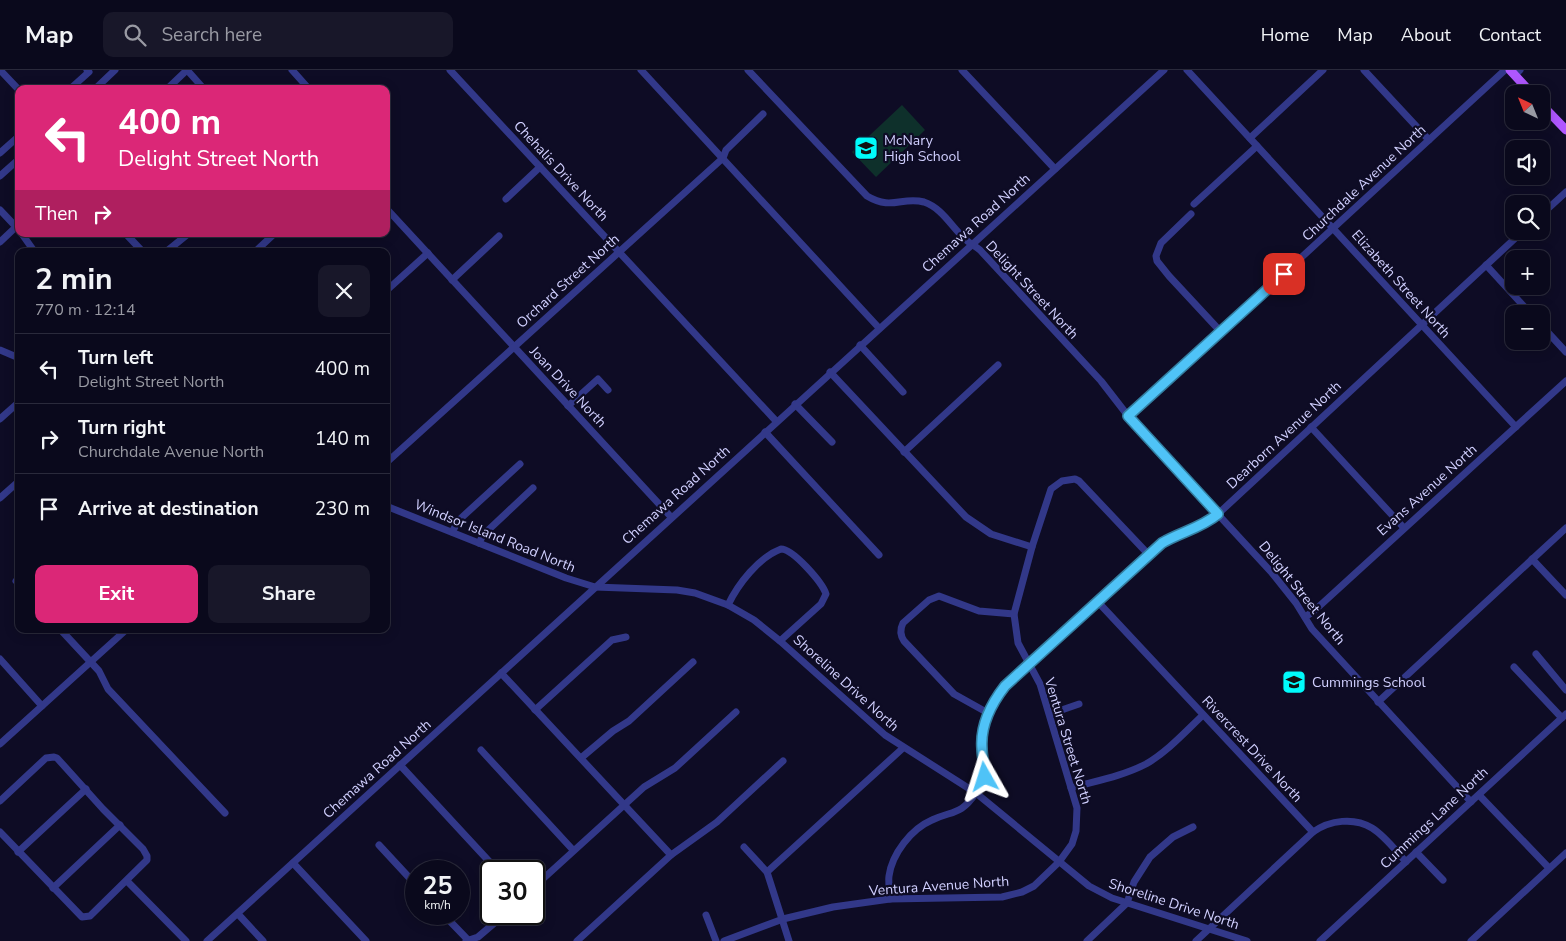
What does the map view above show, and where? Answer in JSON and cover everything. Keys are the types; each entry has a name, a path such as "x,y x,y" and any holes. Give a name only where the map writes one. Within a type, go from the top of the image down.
{"main road":[{"path":"1515,72 1525,85"},
{"path":"1550,113 1566,130"}],"street":[{"path":"0,70 15,86"},
{"path":"74,85 89,72 87,70"},
{"path":"99,85 115,70"},
{"path":"171,85 187,70 200,85"},
{"path":"292,70 305,85"},
{"name":"Chehalis Drive North","path":"450,70 776,421"},
{"path":"641,70 879,328"},
{"name":"Delight Street North","path":"748,70 867,196 885,204 915,201 928,204 941,212 999,270 1094,374 1128,416 1277,578 1312,630 1471,802"},
{"path":"962,70 1055,169"},
{"name":"Chemawa Road North","path":"207,941 776,421 1164,70"},
{"name":"Elizabeth Street North","path":"1187,70 1516,426"},
{"path":"1250,138 1323,70"},
{"path":"1364,70 1429,140"},
{"name":"Churchdale Avenue North","path":"1128,416 1505,70"},
{"name":"Orchard Street North","path":"390,459 723,158 726,150 763,114"},
{"path":"0,153 15,140"},
{"path":"1194,204 1258,146"},
{"path":"0,176 15,163"},
{"path":"506,199 540,168"},
{"path":"1550,206 1566,192"},
{"path":"0,210 15,225"},
{"name":"Joan Drive North","path":"390,212 671,517"},
{"path":"1191,214 1161,243 1157,250 1157,261 1221,332"},
{"path":"0,242 15,230"},
{"path":"452,280 499,236"},
{"path":"24,237 32,248"},
{"path":"129,237 139,248"},
{"path":"171,248 184,237"},
{"path":"259,248 271,237"},
{"name":"Dearborn Avenue North","path":"890,899 889,877 893,861 907,840 930,820 962,810 976,793 985,777 982,748 988,713 1005,686 1162,543 1202,526 1218,514 1513,240"},
{"path":"390,287 428,253"},
{"path":"1486,265 1522,305"},
{"path":"1550,335 1566,352"},
{"path":"860,345 903,392"},
{"path":"0,350 15,356"},
{"path":"904,452 998,365"},
{"path":"830,372 972,522 991,534 1032,547"},
{"path":"568,406 598,379 608,390"},
{"name":"Evans Avenue North","path":"1305,617 1314,611 1566,381"},
{"path":"795,404 832,442"},
{"path":"0,419 15,406"},
{"path":"1311,426 1404,528"},
{"path":"765,432 879,555"},
{"path":"452,532 459,520 520,464"},
{"name":"Ventura Street North","path":"1059,862 1072,844 1076,831 1077,808 1040,684 1018,643 1014,614 1048,495 1055,484 1068,479 1079,481 1148,555"},
{"path":"0,498 15,485"},
{"path":"479,543 483,535 533,488"},
{"name":"Windsor Island Road North","path":"390,508 566,578 595,587"},
{"path":"1378,702 1566,528"},
{"path":"728,605 736,588 744,578 770,554 781,549 791,552 823,586 826,594 822,604 780,641"},
{"path":"1532,559 1566,595"},
{"name":"Shoreline Drive North","path":"595,587 677,590 695,593 728,605 754,620 780,641 884,735 976,793 1059,862 1101,894 1247,941"},
{"path":"988,713 954,694 904,641 900,632 901,627 929,600 939,596 979,611 1014,614"},
{"name":"Rivercrest Drive North","path":"1098,602 1313,832"},
{"path":"64,633 99,670 108,689 225,813"},
{"path":"0,744 123,633"},
{"path":"535,710 612,640 626,637"},
{"path":"1536,654 1566,690"},
{"path":"0,659 42,706"},
{"path":"581,758 613,731 629,721 692,662"},
{"path":"1514,667 1564,716"},
{"path":"501,673 671,855"},
{"path":"1050,714 1079,704"},
{"path":"545,877 644,787 676,768 736,712"},
{"path":"1071,788 1146,764 1162,753 1203,715"},
{"name":"Cummings Lane North","path":"1320,941 1564,716"},
{"path":"767,872 903,748"},
{"path":"480,750 573,850"},
{"path":"0,801 50,757 58,758 103,809 143,849 147,856 145,864 86,918 79,916 0,832"},
{"path":"577,941 671,855 717,822 784,761"},
{"path":"400,765 488,860"},
{"path":"18,852 86,789"},
{"path":"1479,794 1549,868"},
{"path":"1196,941 1320,827 1336,822 1360,823 1373,828 1406,862"},
{"path":"53,888 120,825"},
{"path":"1087,941 1127,903 1134,882 1150,857 1173,837 1193,827"},
{"path":"379,845 405,873"},
{"path":"744,847 767,872 789,941"},
{"path":"1416,852 1443,880"},
{"path":"1476,939 1566,852"},
{"name":"Ventura Avenue North","path":"724,941 783,919 833,907 890,899 1002,897 1022,892 1034,886 1059,862"},
{"path":"293,863 366,941"},
{"path":"127,881 186,941"},
{"path":"238,914 263,941"},
{"path":"706,915 716,941"},
{"path":"453,925 468,941 478,937 492,925"}],"green space":[{"path":"902,105 925,130 876,177 852,152"}],"place":[{"name":"McNary High School","path":"866,148"},
{"name":"Cummings School","path":"1294,682"}],"route":[{"path":"985,777 982,748 983,733 988,713 995,699 1005,686 1162,543 1202,526 1218,514 1128,416 1284,274"}]}
